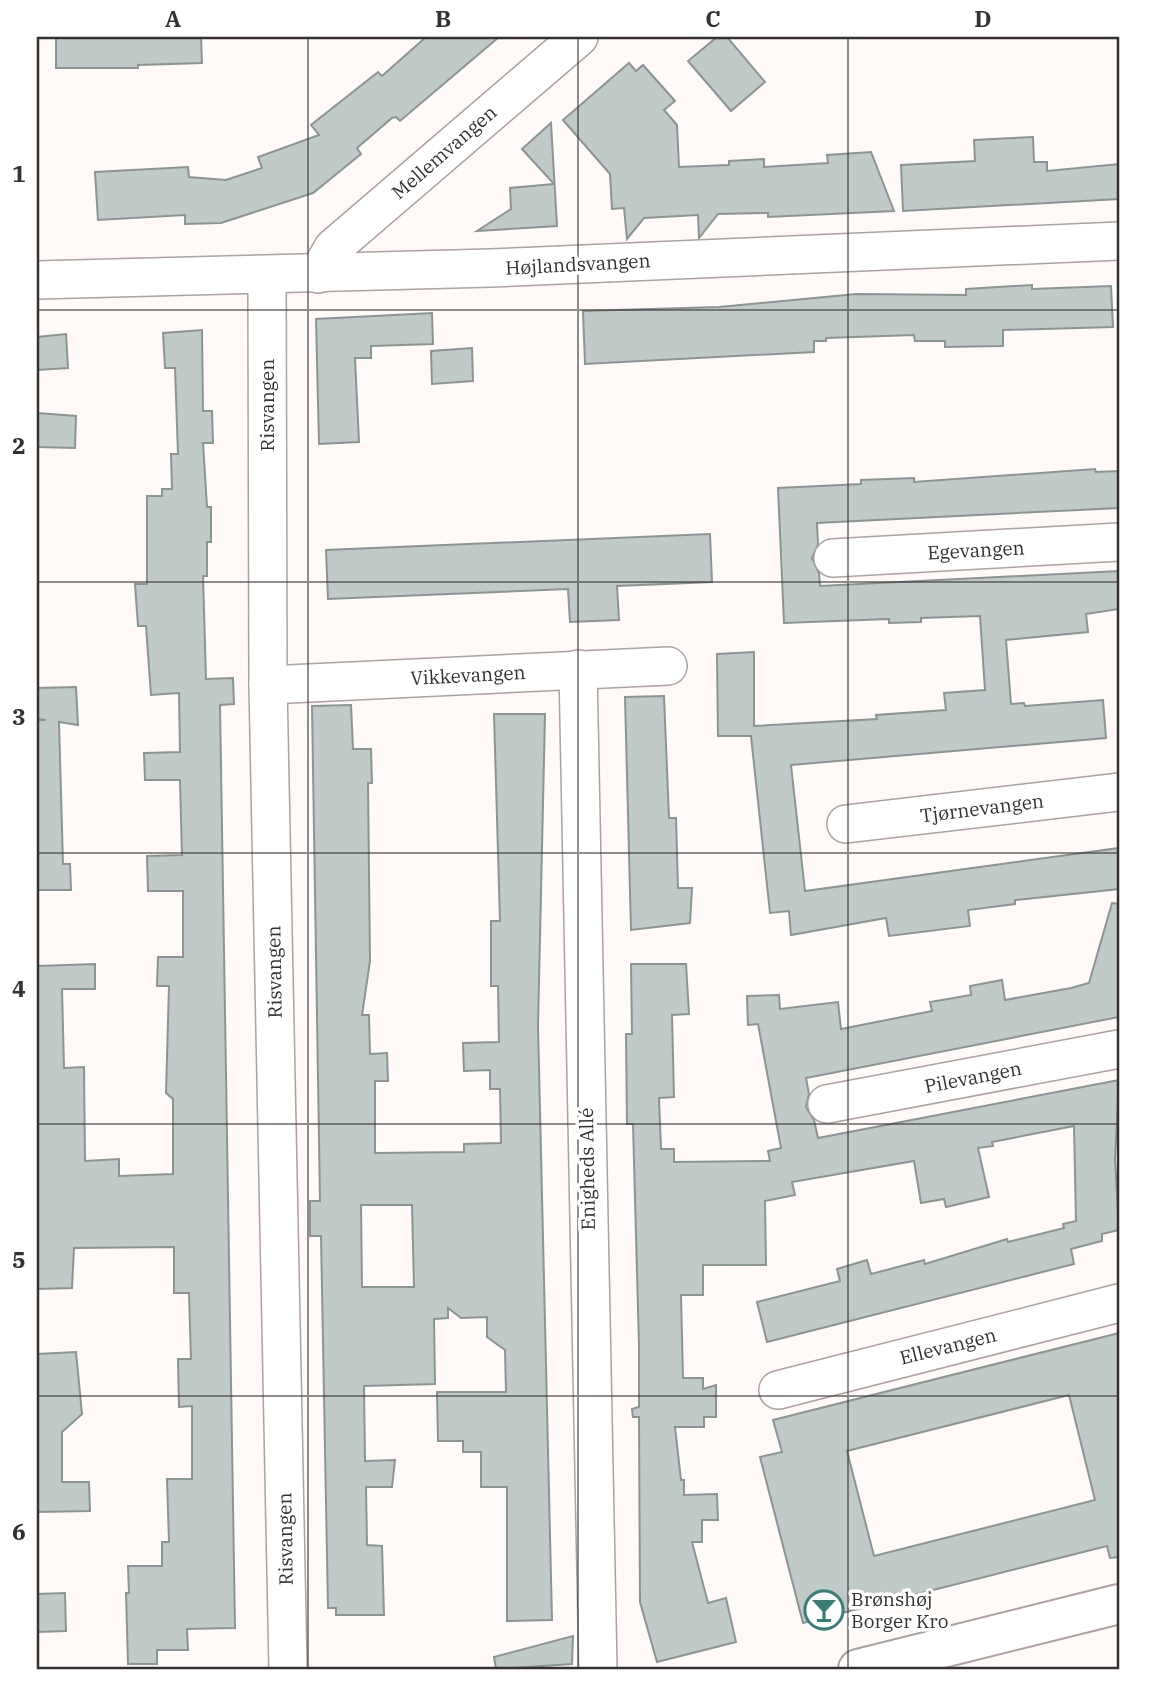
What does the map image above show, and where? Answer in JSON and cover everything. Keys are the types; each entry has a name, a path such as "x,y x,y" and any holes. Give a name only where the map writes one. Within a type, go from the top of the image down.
{"main road":[{"path":"858,1669 961,1657 1119,1604"}],"street":[{"name":"Mellemvangen","path":"318,274 333,248 579,37"},
{"name":"Højlandsvangen","path":"37,280 318,274 1119,241"},
{"name":"Risvangen","path":"267,275 268,685 288,1669"},
{"name":"Egevangen","path":"832,558 1119,542"},
{"name":"Vikkevangen","path":"268,685 668,666"},
{"name":"Enigheds Allé","path":"578,669 597,1669"},
{"name":"Tjørnevangen","path":"846,824 1119,792"},
{"name":"Pilevangen","path":"827,1104 1119,1049"},
{"name":"Ellevangen","path":"778,1390 1119,1303"}],"building":[{"path":"56,37 201,37 202,63 138,65 138,68 56,68"},
{"path":"426,37 499,37 400,121 396,117 392,118 357,148 361,154 313,193 221,223 185,224 185,215 98,220 95,172 188,167 189,177 226,180 262,168 258,157 319,135 311,125 378,72 382,76"},
{"path":"717,37 727,37 765,82 731,111 688,61"},
{"path":"629,63 636,71 643,65 675,101 664,110 677,125 679,167 729,165 729,161 764,159 764,167 828,163 827,155 871,152 894,211 768,217 768,213 718,214 699,238 698,215 644,218 627,239 624,208 612,209 610,174 563,120"},
{"path":"551,123 557,226 477,231 511,209 510,188 554,184 522,149"},
{"path":"1033,137 1034,162 1047,162 1047,171 1119,164 1119,199 903,211 901,165 975,161 974,140"},
{"path":"1032,285 1032,289 1111,286 1113,327 1003,330 1003,346 945,347 945,341 915,341 914,335 826,338 826,341 814,341 814,352 585,364 583,311 719,307 856,294 966,295 966,289"},
{"path":"432,313 433,344 371,346 371,358 355,358 359,442 319,444 316,319"},
{"path":"202,330 203,411 212,411 213,443 203,443 207,507 211,507 211,542 207,542 207,576 203,576 206,679 233,678 234,704 220,705 235,1628 187,1629 188,1650 157,1650 157,1664 128,1664 128,1566 162,1566 162,1542 169,1542 167,1479 192,1479 192,1406 179,1407 178,1359 191,1359 189,1293 174,1293 174,1247 74,1248 72,1288 37,1289 37,966 95,964 95,989 62,989 64,1068 84,1067 85,1161 119,1159 119,1176 173,1174 173,1099 166,1093 169,986 157,986 158,957 183,957 183,891 148,891 147,856 182,855 180,780 145,780 144,753 180,752 179,693 151,695 146,626 138,626 135,584 147,584 147,496 162,496 162,489 172,489 171,454 178,454 175,368 165,368 163,333"},
{"path":"66,334 68,368 37,370 37,337"},
{"path":"472,348 473,381 432,384 431,351"},
{"path":"37,413 76,416 75,448 37,447"},
{"path":"1095,469 1096,472 1119,471 1119,508 817,523 818,545 812,558 819,573 820,586 1119,571 1119,609 1086,614 1088,632 1006,640 1011,704 1024,703 1025,706 1103,700 1106,738 791,765 805,891 1119,848 1119,889 1015,900 1015,904 968,910 970,926 889,936 886,918 791,935 789,911 770,913 751,736 718,736 717,654 754,652 754,726 877,719 876,715 946,710 944,693 985,690 980,616 921,618 921,622 889,623 889,619 784,623 778,488 861,484 861,480 914,478 914,482"},
{"path":"710,534 712,582 617,586 619,620 570,622 568,589 328,599 326,550"},
{"path":"76,687 78,725 59,722 63,864 70,864 71,890 37,890 37,720 46,720 37,719 37,688"},
{"path":"664,696 669,818 676,818 678,888 692,888 690,923 631,930 625,697"},
{"path":"351,705 353,749 371,749 372,783 368,783 370,961 362,1015 369,1015 370,1054 387,1053 388,1081 375,1081 375,1153 464,1152 464,1144 501,1143 500,1089 490,1089 490,1070 464,1071 463,1043 499,1042 498,986 491,986 491,921 500,921 494,714 545,714 538,1026 552,1620 507,1621 507,1487 481,1487 481,1452 463,1452 463,1441 438,1441 437,1392 506,1392 505,1350 487,1337 487,1317 461,1318 448,1308 448,1318 434,1319 435,1384 364,1386 365,1461 395,1460 392,1487 366,1487 367,1545 382,1546 384,1615 336,1615 336,1608 328,1608 321,1236 310,1236 310,1201 320,1201 312,706","holes":["361,1205 412,1205 414,1287 362,1287"]},
{"path":"1112,903 1119,904 1119,1017 806,1078 809,1094 806,1107 814,1120 818,1138 1119,1080 1115,1159 1119,1230 1102,1234 1102,1241 1071,1249 1074,1264 767,1342 757,1302 840,1281 837,1269 867,1260 871,1274 924,1260 925,1264 1007,1239 1008,1242 1064,1228 1063,1224 1076,1221 1074,1126 992,1142 993,1146 978,1148 989,1197 946,1207 944,1199 921,1203 914,1161 792,1182 795,1195 765,1201 766,1265 703,1265 703,1295 681,1295 683,1378 703,1378 703,1389 716,1385 716,1417 704,1417 704,1427 675,1427 681,1480 684,1480 684,1495 717,1494 718,1520 702,1520 702,1542 692,1542 708,1603 726,1598 736,1642 657,1662 640,1602 639,1417 633,1417 632,1409 639,1407 639,1346 633,1124 627,1124 626,1034 632,1034 631,964 686,964 689,1014 672,1015 674,1097 659,1098 661,1149 674,1149 674,1162 770,1161 768,1151 781,1148 758,1024 748,1025 747,996 779,995 780,1009 838,1002 841,1029 932,1011 930,1002 971,995 970,986 1002,980 1005,1000 1071,988 1089,983"},
{"path":"1119,1333 1119,1557 1110,1558 1107,1546 803,1623 760,1457 782,1452 773,1420","holes":["1069,1395 1095,1500 874,1556 847,1451"]},
{"path":"76,1352 82,1414 62,1432 62,1482 89,1482 90,1511 37,1512 37,1354"},
{"path":"65,1593 66,1631 37,1632 37,1594"},
{"path":"573,1636 572,1664 496,1669 494,1657"}],"place":[{"name":"Brønshøj Borger Kro","path":"824,1610"}]}
